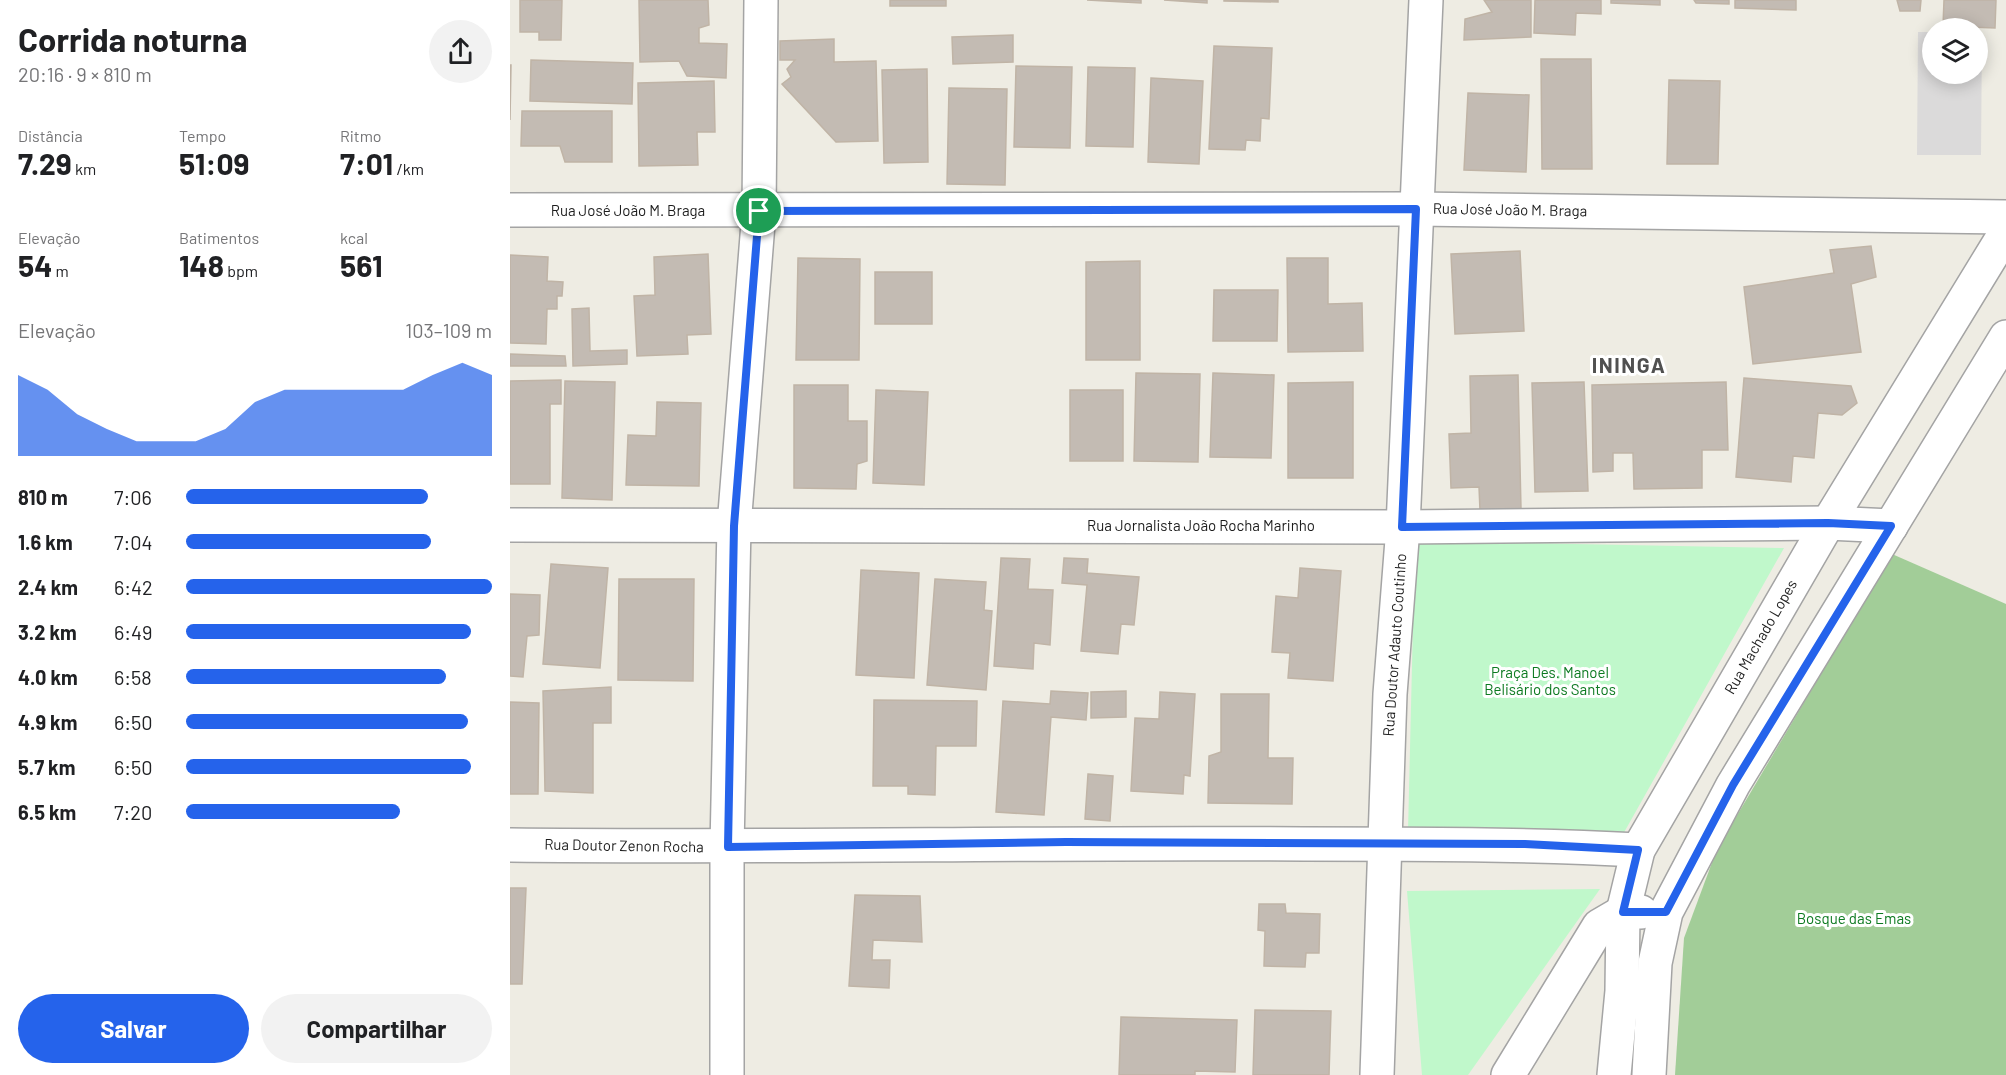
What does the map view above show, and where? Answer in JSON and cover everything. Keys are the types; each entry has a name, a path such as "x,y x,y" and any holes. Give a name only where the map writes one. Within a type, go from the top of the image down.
{"street":[{"path":"727,1075 728,847 734,526 759,211 761,0"},
{"name":"Rua Doutor Adauto Coutinho","path":"1377,1075 1390,694 1402,527 1426,0"},
{"name":"Rua José João M. Braga","path":"510,210 1416,209 2006,217"},
{"name":"Rua Machado Lopes","path":"1614,1075 1622,991 1623,912 1638,850 1828,523 2006,232"},
{"path":"1649,1075 1655,963 1666,912 1733,785 2006,337"},
{"name":"Rua Jornalista João Rocha Marinho","path":"510,525 1402,527 1828,523 1891,526"},
{"name":"Rua Doutor Zenon Rocha","path":"510,845 728,847 1066,842 1525,844 1638,850"},
{"path":"1508,1075 1599,926 1623,912 1666,912"}],"shaded area":[{"path":"1918,32 1922,32 1922,84 1982,84 1981,155 1917,155"}],"green space":[{"name":"Praça Des. Manoel Belisário dos Santos","path":"1415,541 1784,548 1622,836 1408,832"},
{"name":"Bosque das Emas","path":"1892,554 2006,604 2006,1075 1675,1075 1684,938 1717,849"},
{"path":"1600,889 1468,1075 1422,1075 1407,891"}],"building":[{"path":"520,0 562,0 561,40 539,40 539,32 520,32"},
{"path":"639,0 708,0 709,25 699,28 699,43 727,44 726,78 687,76 679,61 640,62"},
{"path":"890,0 946,0 946,6 890,6"},
{"path":"1087,0 1141,0 1141,3"},
{"path":"1164,0 1207,0 1207,3"},
{"path":"1278,0 1278,2 1224,1"},
{"path":"1484,0 1531,0 1531,37 1464,40 1465,19 1492,12"},
{"path":"1535,0 1601,0 1601,14 1576,13 1575,35 1534,33"},
{"path":"1611,0 1660,0 1660,5 1611,3"},
{"path":"1694,0 1729,0 1729,4 1696,3"},
{"path":"1735,0 1796,0 1796,10 1735,8"},
{"path":"1897,0 1921,0 1920,11 1900,11"},
{"path":"1944,0 1996,0 1995,28 1988,28 1988,18 1943,18"},
{"path":"1013,35 1013,62 953,64 952,37"},
{"path":"834,39 834,62 876,61 878,141 836,142 782,84 791,77 787,69 795,60 780,60 780,41"},
{"path":"1214,46 1272,48 1269,119 1261,118 1260,141 1246,140 1245,150 1209,149"},
{"path":"1541,59 1591,59 1592,169 1542,169"},
{"path":"531,60 633,63 632,104 530,101"},
{"path":"510,65 511,65 510,120"},
{"path":"1016,66 1072,67 1070,148 1014,147"},
{"path":"1088,67 1135,68 1133,147 1086,146"},
{"path":"927,69 928,162 884,163 882,70"},
{"path":"1151,78 1203,81 1199,164 1148,162"},
{"path":"1669,80 1720,81 1718,164 1667,164"},
{"path":"714,81 715,132 697,132 698,165 639,166 638,83"},
{"path":"949,88 1007,89 1005,185 947,184"},
{"path":"1468,93 1529,95 1526,172 1464,170"},
{"path":"522,111 612,111 612,162 565,162 560,146 521,146"},
{"path":"1871,246 1876,277 1851,284 1861,352 1753,364 1744,287 1834,273 1830,250"},
{"path":"1520,251 1524,331 1455,334 1451,254"},
{"path":"708,254 711,334 687,335 688,354 637,356 634,296 655,295 654,257"},
{"path":"510,255 548,257 547,281 563,282 562,296 557,296 557,309 547,309 546,344 510,343"},
{"path":"798,258 860,259 859,360 796,360"},
{"path":"1287,258 1328,258 1328,304 1362,303 1363,351 1288,352"},
{"path":"1140,261 1140,360 1086,360 1086,262"},
{"path":"875,272 932,272 932,324 875,324"},
{"path":"1214,290 1278,290 1277,341 1213,341"},
{"path":"589,308 590,351 627,350 627,364 573,366 572,309"},
{"path":"510,354 565,356 566,366 510,366"},
{"path":"1136,373 1200,374 1198,462 1134,461"},
{"path":"1213,373 1274,375 1271,458 1210,457"},
{"path":"1518,375 1521,509 1480,510 1479,487 1451,488 1449,434 1471,433 1470,376"},
{"path":"1744,378 1851,386 1857,403 1842,415 1818,413 1814,458 1793,456 1791,482 1736,477"},
{"path":"561,380 561,404 550,404 550,484 510,484 510,381"},
{"path":"565,381 615,382 612,500 562,498"},
{"path":"1353,382 1353,478 1288,478 1288,383"},
{"path":"1584,382 1588,491 1535,492 1532,383"},
{"path":"1726,382 1728,450 1702,450 1702,488 1634,489 1633,453 1613,453 1613,471 1593,472 1592,385"},
{"path":"794,385 848,385 848,421 867,421 867,461 857,464 856,489 794,488"},
{"path":"876,390 928,392 924,485 873,483"},
{"path":"1070,390 1123,390 1123,461 1070,461"},
{"path":"657,402 701,403 699,486 626,485 628,435 656,436"},
{"path":"1001,558 1030,559 1028,589 1053,590 1050,645 1034,643 1033,669 994,666"},
{"path":"1064,558 1088,559 1087,573 1139,577 1134,625 1121,624 1118,654 1081,651 1087,585 1062,583"},
{"path":"551,564 608,568 600,668 543,664"},
{"path":"1300,568 1341,571 1333,681 1288,678 1290,653 1272,652 1276,596 1298,598"},
{"path":"861,570 919,573 914,678 856,675"},
{"path":"619,579 694,579 693,681 618,680"},
{"path":"935,579 986,582 984,610 992,611 986,690 927,685"},
{"path":"510,594 540,595 539,635 527,636 523,677 510,676"},
{"path":"611,687 611,723 593,723 593,793 545,791 543,691"},
{"path":"1051,691 1088,693 1086,720 1051,717 1044,815 996,812 1003,701 1050,704"},
{"path":"1126,691 1126,717 1091,718 1091,692"},
{"path":"1160,692 1195,694 1190,776 1184,775 1183,794 1131,791 1135,718 1159,719"},
{"path":"1221,694 1269,694 1268,758 1293,758 1292,804 1208,803 1209,756 1221,752"},
{"path":"874,700 977,701 976,746 936,746 935,795 908,794 908,786 873,786"},
{"path":"510,702 539,703 538,794 510,794"},
{"path":"1088,774 1113,776 1110,821 1085,819"},
{"path":"510,888 526,888 522,984 510,984"},
{"path":"855,895 920,896 922,942 873,940 872,960 890,960 889,988 849,986"},
{"path":"1259,904 1285,904 1286,913 1320,914 1319,953 1306,953 1305,967 1264,966 1265,931 1258,930"},
{"path":"1255,1010 1331,1011 1329,1075 1253,1075"},
{"path":"1121,1017 1237,1020 1235,1072 1195,1071 1195,1075 1119,1075"}],"district":[{"name":"ININGA","path":"1629,366"}],"route":[{"path":"1416,209 1402,527 1828,523 1891,526 1733,785 1666,912 1623,912 1627,887 1638,850 1525,844 1066,842 728,847 734,526 747,385 759,211 1416,209"}]}
